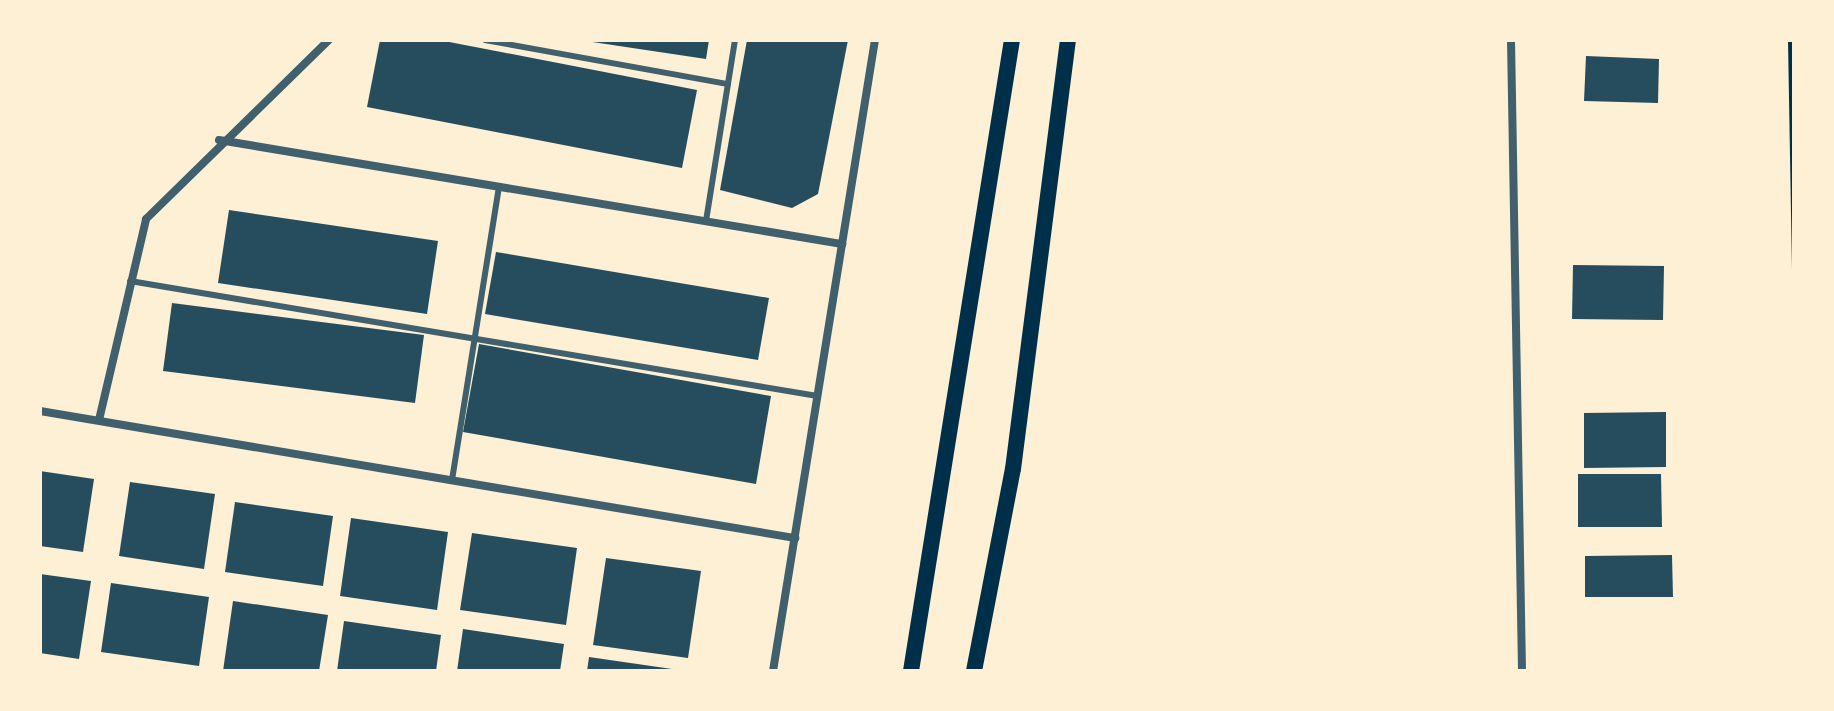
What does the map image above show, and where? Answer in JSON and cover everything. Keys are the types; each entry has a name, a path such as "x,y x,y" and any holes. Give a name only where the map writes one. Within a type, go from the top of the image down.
{"main road":[{"path":"1000,40 1009,61"},
{"path":"911,671 1012,40"},
{"path":"974,671 1013,469 1068,40"}],"street":[{"path":"99,420 146,219 219,140 329,40"},
{"path":"773,671 875,40"},
{"path":"1511,40 1522,671"},
{"path":"219,140 842,244"},
{"path":"40,411 795,538"}],"lane":[{"path":"485,40 728,84"},
{"path":"706,221 735,40"},
{"path":"452,480 499,188"},
{"path":"130,281 817,396"}],"path":[{"path":"1790,40 1794,272"}],"building":[{"path":"380,40 439,40 697,90 682,168 367,107"},
{"path":"579,40 709,40 706,59"},
{"path":"747,40 848,40 818,194 792,208 720,190"},
{"path":"1586,56 1659,59 1658,103 1584,101"},
{"path":"229,210 438,241 427,314 218,283"},
{"path":"496,252 769,298 758,360 485,314"},
{"path":"1573,265 1664,266 1663,320 1572,319"},
{"path":"172,303 424,335 415,403 163,371"},
{"path":"479,344 771,396 756,484 463,432"},
{"path":"1666,412 1666,467 1584,468 1584,413"},
{"path":"40,471 94,479 83,552 40,546"},
{"path":"1578,474 1661,474 1662,527 1578,527"},
{"path":"130,482 215,494 204,569 119,556"},
{"path":"235,502 333,516 323,586 225,572"},
{"path":"351,518 448,532 437,610 340,596"},
{"path":"472,533 577,548 566,625 460,610"},
{"path":"1672,555 1673,597 1585,597 1585,556"},
{"path":"606,558 701,571 688,658 593,645"},
{"path":"40,574 91,581 79,659 40,653"},
{"path":"111,583 209,597 199,666 101,652"},
{"path":"233,601 328,615 319,671 223,671"},
{"path":"344,621 441,635 436,671 337,671"},
{"path":"463,629 564,644 560,671 457,671"},
{"path":"589,657 672,669 672,671 587,671"}]}
